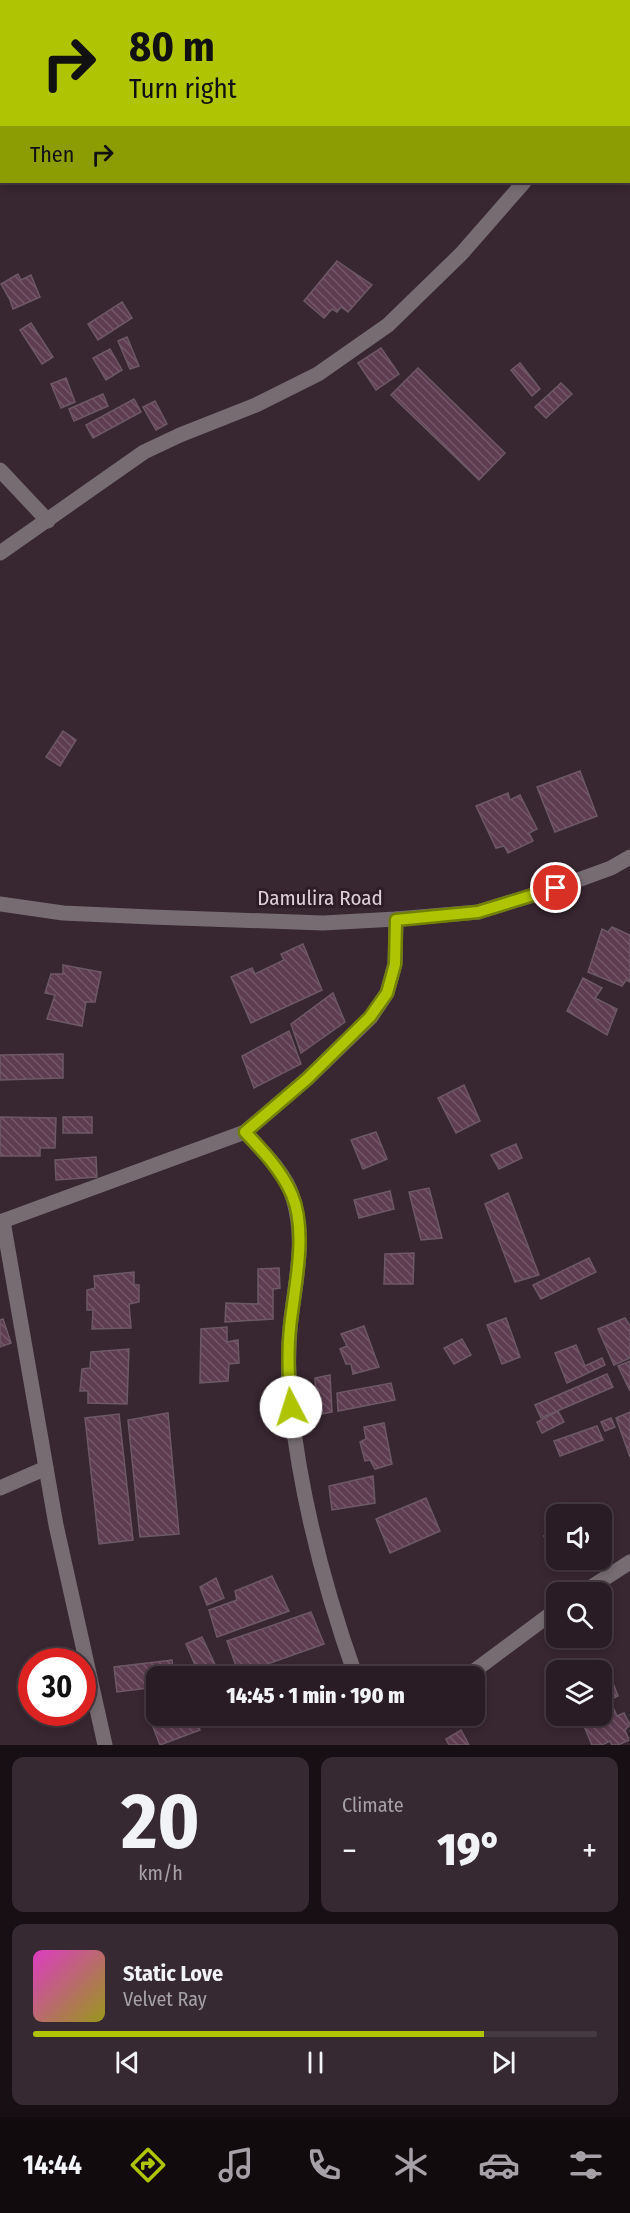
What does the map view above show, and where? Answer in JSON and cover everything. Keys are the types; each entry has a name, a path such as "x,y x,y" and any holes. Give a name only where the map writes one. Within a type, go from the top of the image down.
{"street":[{"path":"0,553 144,452 256,405 318,374 388,325 462,253 523,183"},
{"path":"0,470 48,521"},
{"name":"Damulira Road","path":"0,904 63,913 151,917 323,923 396,920 478,912 556,888 611,868 630,857"},
{"path":"105,1745 56,1525 1,1222 245,1132 307,1079 370,1017 387,993 395,964 396,920"},
{"path":"245,1132 279,1172 293,1196 299,1227 299,1273 288,1368 291,1407 302,1485 334,1617 352,1666"},
{"path":"0,1488 45,1468"},
{"path":"599,1582 630,1562"},
{"path":"481,1666 546,1617"}],"building":[{"path":"337,261 372,285 348,312 341,307 337,312 332,309 324,318 304,301"},
{"path":"18,274 21,280 31,275 40,297 13,309 1,284"},
{"path":"122,302 132,318 98,340 88,324"},
{"path":"31,323 53,357 42,364 20,330"},
{"path":"127,337 139,366 130,369 118,341"},
{"path":"381,348 399,374 376,390 358,363"},
{"path":"110,349 122,370 106,380 93,358"},
{"path":"520,363 540,389 532,396 511,370"},
{"path":"418,368 505,453 479,480 391,395"},
{"path":"66,378 75,402 61,408 51,384"},
{"path":"561,383 572,394 546,418 535,407"},
{"path":"103,394 108,406 74,421 69,409"},
{"path":"134,399 141,412 93,438 86,425"},
{"path":"155,401 167,424 156,430 143,407"},
{"path":"63,731 76,740 60,766 46,757"},
{"path":"580,771 597,816 555,832 537,787"},
{"path":"508,793 510,800 520,795 537,829 529,833 533,841 508,853 504,846 496,848 476,806"},
{"path":"612,927 630,935 630,982 626,980 622,986 588,972 602,929 608,932"},
{"path":"303,944 322,990 251,1023 231,977 252,968 255,974 284,960 281,954"},
{"path":"63,965 101,972 95,1002 86,1002 82,1026 47,1019 55,995 45,993 51,974 63,974"},
{"path":"583,978 602,988 595,998 617,1009 607,1035 567,1011"},
{"path":"333,993 345,1022 301,1053 291,1024"},
{"path":"289,1031 301,1064 254,1088 242,1056"},
{"path":"63,1054 63,1078 0,1080 0,1055"},
{"path":"464,1085 480,1121 456,1133 438,1098"},
{"path":"0,1117 56,1118 55,1148 40,1148 40,1156 0,1156"},
{"path":"63,1117 92,1117 92,1133 63,1133"},
{"path":"376,1132 387,1159 363,1169 351,1140"},
{"path":"516,1144 522,1158 499,1169 491,1155"},
{"path":"96,1157 97,1177 56,1180 55,1160"},
{"path":"429,1188 442,1238 421,1240 409,1192"},
{"path":"390,1191 394,1209 359,1218 354,1200"},
{"path":"508,1193 539,1275 515,1282 485,1204"},
{"path":"414,1253 413,1284 384,1284 385,1254"},
{"path":"589,1258 596,1272 541,1299 533,1285"},
{"path":"279,1268 280,1288 273,1289 273,1319 225,1322 226,1303 258,1304 258,1269"},
{"path":"134,1272 134,1285 139,1285 139,1302 129,1304 131,1328 92,1329 93,1310 87,1310 87,1290 95,1288 94,1276"},
{"path":"506,1318 520,1357 502,1364 487,1325"},
{"path":"625,1318 630,1326 630,1358 614,1365 598,1329"},
{"path":"3,1319 11,1343 0,1347 0,1320"},
{"path":"364,1326 379,1367 353,1374 351,1364 346,1364 340,1349 347,1346 341,1334"},
{"path":"227,1327 227,1342 238,1340 239,1363 229,1364 228,1381 200,1383 201,1329"},
{"path":"462,1339 471,1355 454,1364 444,1348"},
{"path":"576,1345 585,1366 602,1358 605,1365 567,1383 555,1353"},
{"path":"129,1349 127,1404 88,1403 88,1391 80,1391 82,1369 90,1368 91,1352"},
{"path":"630,1361 630,1391 618,1366"},
{"path":"607,1374 613,1387 541,1418 535,1405"},
{"path":"330,1375 332,1412 317,1415 315,1378"},
{"path":"391,1383 395,1400 338,1411 337,1393"},
{"path":"558,1411 564,1422 542,1433 537,1422"},
{"path":"630,1412 630,1457 616,1418"},
{"path":"168,1413 179,1534 140,1537 128,1420"},
{"path":"119,1414 133,1540 99,1544 85,1418"},
{"path":"611,1418 615,1427 605,1431 601,1422"},
{"path":"384,1423 392,1464 375,1469 370,1460 365,1461 360,1442 366,1439 364,1427"},
{"path":"597,1426 603,1440 560,1456 554,1441"},
{"path":"373,1476 375,1503 332,1510 329,1486"},
{"path":"426,1498 440,1531 390,1553 376,1519"},
{"path":"272,1576 289,1611 217,1637 209,1610 237,1600 235,1591"},
{"path":"216,1578 224,1598 207,1605 200,1587"},
{"path":"311,1612 324,1644 262,1666 236,1666 227,1641"},
{"path":"202,1637 216,1666 193,1666 195,1665 186,1644"},
{"path":"172,1660 173,1666 146,1666 146,1688 117,1692 114,1667"},
{"path":"612,1681 618,1696 612,1699"},
{"path":"612,1705 617,1716 624,1713 630,1725 625,1730 629,1740 618,1745 612,1745 610,1741 602,1745 592,1745 584,1726 612,1726"},
{"path":"153,1726 199,1726 200,1730 160,1745"},
{"path":"461,1730 469,1745 449,1745 446,1739"}],"route":[{"path":"291,1407 288,1368 290,1328 299,1273 299,1227 293,1196 267,1155 245,1132 307,1079 370,1017 387,993 395,964 396,920 478,912 556,888"}]}
